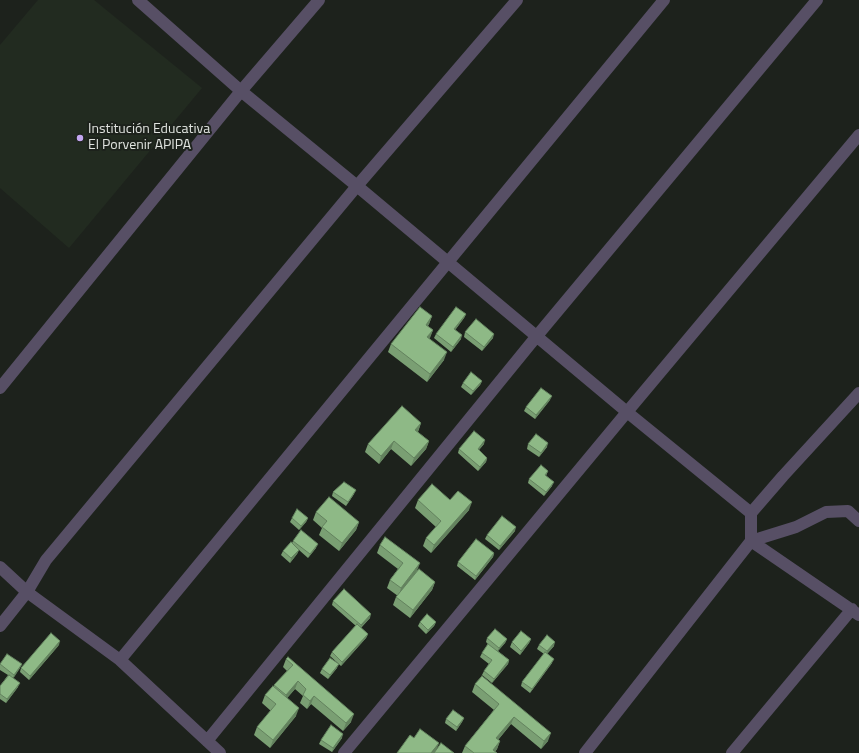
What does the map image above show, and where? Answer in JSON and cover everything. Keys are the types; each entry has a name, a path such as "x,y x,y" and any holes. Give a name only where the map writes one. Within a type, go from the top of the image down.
{"street":[{"path":"138,0 241,91 627,412 751,513"},
{"path":"0,388 241,91 319,0"},
{"path":"0,626 28,592 46,560 357,186 517,0"},
{"path":"120,660 664,0"},
{"path":"207,741 536,336 817,0"},
{"path":"344,753 859,135"},
{"path":"751,541 751,513 859,393"},
{"path":"585,753 751,541 796,527 826,512 848,511 859,521"},
{"path":"732,753 855,612 751,541"},
{"path":"0,567 28,592 120,660 220,753"}],"shaded area":[{"name":"Institución Educativa El Porvenir APIPA","path":"38,0 94,0 202,88 69,248 0,188 0,45"}],"building":[{"path":"420,307 432,316 426,325 433,330 427,337 447,352 430,374 391,344"},
{"path":"456,307 466,314 454,329 462,335 453,347 436,334"},
{"path":"476,319 494,334 484,347 465,332"},
{"path":"471,372 482,381 473,391 463,383"},
{"path":"541,388 552,396 536,415 526,407"},
{"path":"402,406 421,423 415,430 429,441 414,458 394,441 381,456 368,444"},
{"path":"474,431 485,440 478,449 487,458 480,467 459,449"},
{"path":"536,434 548,443 541,453 528,444"},
{"path":"541,465 548,471 545,475 554,482 546,492 529,479"},
{"path":"344,482 356,490 348,502 333,492"},
{"path":"432,484 450,500 458,491 472,502 434,545 426,538 441,521 418,500"},
{"path":"329,497 359,522 342,543 322,527 327,521 316,512"},
{"path":"297,509 308,518 301,526 292,518"},
{"path":"502,516 516,527 500,546 487,535"},
{"path":"301,530 318,544 310,554 293,541"},
{"path":"385,537 420,563 401,588 390,580 403,563 380,545"},
{"path":"476,539 494,553 476,576 458,562"},
{"path":"291,542 299,550 291,558 283,551"},
{"path":"419,569 435,582 413,610 396,597"},
{"path":"344,589 371,614 361,625 333,601"},
{"path":"427,614 436,622 428,630 420,622"},
{"path":"357,624 368,634 342,662 332,652"},
{"path":"495,629 507,639 499,648 487,638"},
{"path":"521,631 531,639 521,651 512,642"},
{"path":"51,633 60,641 30,676 21,668"},
{"path":"547,635 555,642 547,651 539,645"},
{"path":"488,644 509,660 494,679 484,671 492,660 482,653"},
{"path":"545,652 554,659 532,689 522,682"},
{"path":"7,654 22,664 14,675 0,664"},
{"path":"288,657 354,714 346,723 314,696 310,701 303,695 306,689 298,681 286,695 274,685 293,665 286,659"},
{"path":"330,658 339,664 330,675 322,669"},
{"path":"9,675 20,683 7,699 0,694 0,686"},
{"path":"482,676 551,733 544,741 514,717 496,738 500,741 493,750 497,753 474,753 465,746 499,704 475,684"},
{"path":"273,686 299,708 273,740 257,727 276,704 265,695"},
{"path":"453,710 464,718 457,727 446,719"},
{"path":"331,725 343,734 333,748 321,740"},
{"path":"420,729 439,743 431,753 397,753 410,735 414,738"},
{"path":"441,743 454,753 434,753"}],"place":[{"name":"Institución Educativa El Porvenir APIPA","path":"80,138"}]}
